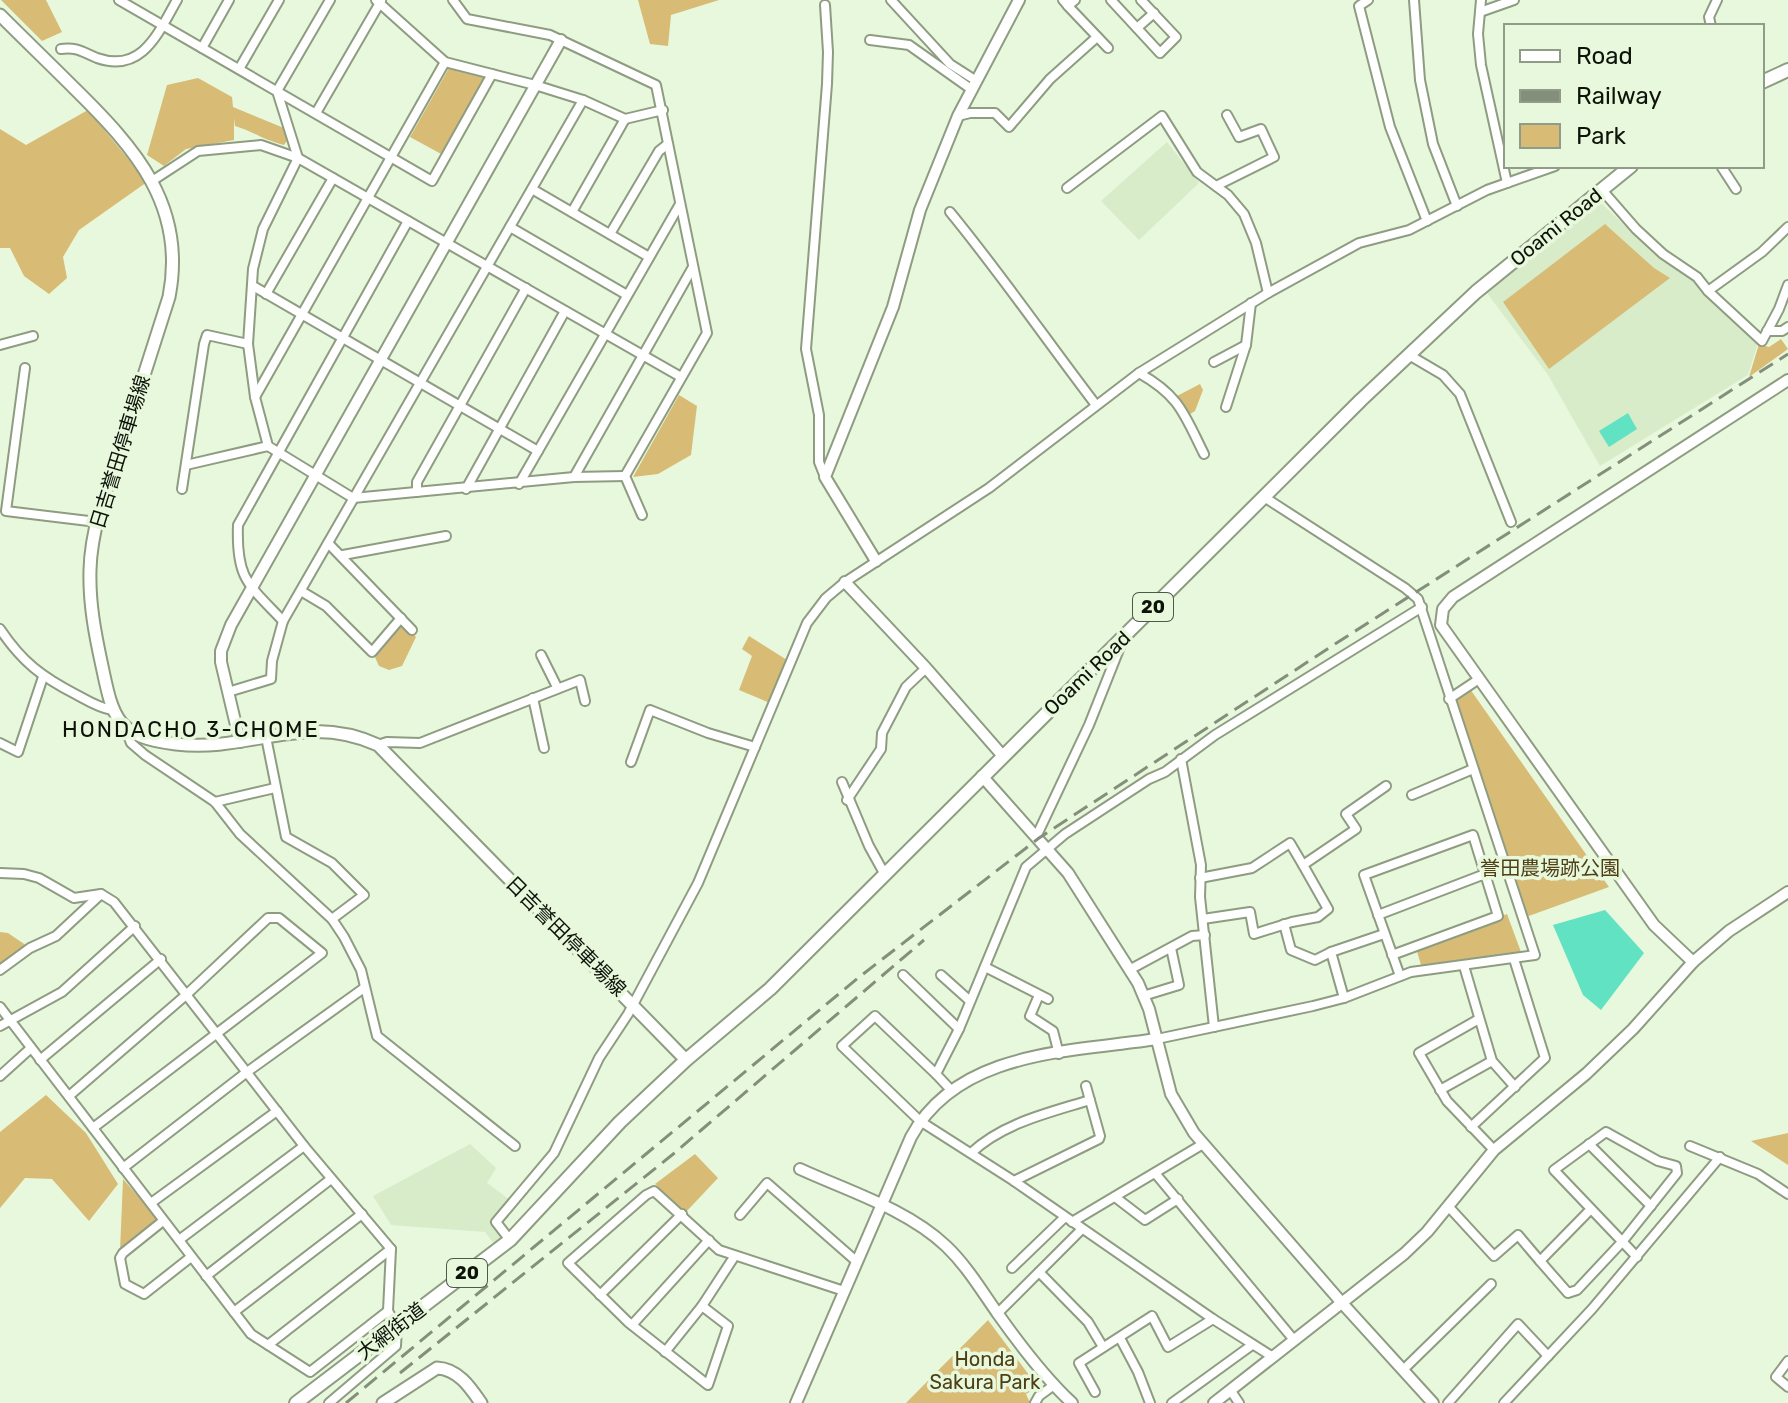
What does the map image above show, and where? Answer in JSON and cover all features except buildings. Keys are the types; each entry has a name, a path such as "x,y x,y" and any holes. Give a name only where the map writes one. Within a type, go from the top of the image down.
{"main road":[{"name":"日吉誉田停車場線","path":"0,15 117,130 152,181 169,228 174,258 172,283 97,522 90,570 91,606 112,710 125,727 143,737 173,744 211,747 293,731 318,730 350,734 378,745 686,1060"},
{"path":"1764,81 1788,70"},
{"name":"Ooami Road","path":"686,1060 770,989 1002,755 1409,355 1476,292 1629,168"},
{"name":"大網街道","path":"296,1403 510,1240 620,1122 686,1060"},
{"path":"383,1403 437,1368 459,1376 481,1403"}],"street":[{"path":"61,49 77,47 97,57 115,61 145,51 152,45 177,0"},
{"path":"202,48 229,0"},
{"path":"239,69 279,0"},
{"path":"330,0 277,91 298,158 256,249 248,344 255,397 268,446 353,498 574,477 625,476"},
{"path":"453,0 467,19 550,35 656,85 707,333 625,476"},
{"path":"891,0 973,85"},
{"path":"825,477 893,307 920,210 958,116 1019,0"},
{"path":"1111,0 1160,53 1176,37 1141,0"},
{"path":"1368,0 1359,6 1386,112 1427,221"},
{"path":"1414,0 1420,80 1433,144 1457,206"},
{"path":"1481,0 1478,34 1481,65 1507,183"},
{"path":"1480,12 1514,0"},
{"path":"1711,24 1709,17 1717,0"},
{"path":"124,1 432,181 492,74"},
{"path":"316,113 379,1 445,62 583,100 625,119 663,110"},
{"path":"1069,2 1108,48"},
{"path":"825,5 827,84 806,349 819,415 819,462 876,561"},
{"path":"1137,28 1154,13"},
{"path":"958,116 995,113 1009,127 1050,79 1097,37"},
{"path":"240,742 221,662 221,651 231,625 561,40"},
{"path":"870,40 909,45 973,85"},
{"path":"255,397 445,62"},
{"path":"228,692 271,679 272,661 283,621 583,100"},
{"path":"1216,186 1274,157 1261,129 1239,137 1227,115"},
{"path":"1067,188 1162,116 1197,172 1235,202 1249,223 1268,293"},
{"path":"572,212 625,119"},
{"path":"610,234 659,151 668,144"},
{"path":"152,181 198,151 261,145 298,158 681,377"},
{"path":"510,1240 496,1222 554,1153 599,1058 633,1004 698,883 807,623 826,598 876,561 989,488 1139,373 1251,303 1359,243 1409,230 1507,183 1549,168"},
{"path":"1722,168 1736,189"},
{"path":"266,294 333,178"},
{"path":"532,189 649,257"},
{"path":"1602,190 1636,229 1663,254 1697,277 1762,341 1788,285"},
{"path":"519,484 680,203"},
{"path":"950,212 1096,405"},
{"path":"283,621 245,582 237,551 238,525 408,221"},
{"path":"510,227 627,295"},
{"path":"1708,291 1762,252 1788,227"},
{"path":"574,477 694,266"},
{"path":"253,286 538,451"},
{"path":"417,492 417,482 526,288"},
{"path":"1226,407 1246,345 1251,303"},
{"path":"466,489 565,311"},
{"path":"1767,331 1782,331 1788,327"},
{"path":"182,489 207,335 248,344"},
{"path":"0,345 33,336"},
{"path":"1214,362 1246,345"},
{"path":"1409,355 1443,375 1460,394 1511,522"},
{"path":"25,368 6,511 97,522"},
{"path":"1139,373 1164,387 1178,404 1204,454"},
{"path":"1693,962 1654,925 1479,679 1441,625 1443,609 1453,597 1788,380"},
{"path":"186,465 268,446"},
{"path":"625,476 642,515"},
{"path":"796,1403 920,1121 951,1090 990,1068 1157,1039 1344,998 1411,972 1535,955 1418,599 1264,497"},
{"path":"343,555 446,536"},
{"path":"328,543 343,555 412,630"},
{"path":"845,582 1002,755"},
{"path":"301,591 326,606 372,652 401,618"},
{"path":"936,1074 959,1029 1026,867 1065,834 1422,607"},
{"path":"1,633 43,677 99,707 112,710"},
{"path":"1037,835 1089,725 1125,636"},
{"path":"541,655 557,687"},
{"path":"847,800 881,749 882,733 906,687 926,668"},
{"path":"0,743 18,752 43,677"},
{"path":"1449,699 1479,679"},
{"path":"378,745 387,742 420,743 580,680 585,701"},
{"path":"533,698 544,748"},
{"path":"631,762 650,710 708,733 755,747"},
{"path":"125,727 131,743 215,802 240,834 332,919 361,970 377,1036 515,1146"},
{"path":"266,737 286,837 332,863 364,895 332,919"},
{"path":"1181,759 1199,852 1214,1027"},
{"path":"1412,795 1473,769"},
{"path":"982,776 1068,873 1129,970 1143,996 1177,1107 1203,1144 1433,1403"},
{"path":"842,782 847,800 884,873"},
{"path":"1303,865 1356,829 1346,814 1386,786"},
{"path":"215,802 275,788"},
{"path":"1392,955 1498,916 1473,835 1364,875 1384,934 1392,955 1400,976"},
{"path":"1200,878 1252,868 1290,843 1328,909 1318,917 1254,934 1250,912 1203,919"},
{"path":"0,873 39,878 74,898 101,894 122,909 304,1146 391,1249 388,1311 397,1327 396,1346 329,1403"},
{"path":"1378,915 1485,874"},
{"path":"1214,1403 1404,1254 1427,1232 1494,1150 1586,1074 1624,1038 1693,962 1729,931 1788,892"},
{"path":"0,970 30,948 56,936 101,894"},
{"path":"69,1096 186,995 268,918 279,918 322,953 93,1128"},
{"path":"1284,924 1291,950 1315,960 1384,934"},
{"path":"0,1026 62,992 135,926"},
{"path":"1129,970 1192,936 1205,935"},
{"path":"1143,996 1179,985 1171,948"},
{"path":"1331,952 1344,998"},
{"path":"40,1060 161,959"},
{"path":"1471,1127 1545,1058 1514,959"},
{"path":"1464,966 1492,1061 1515,1087"},
{"path":"985,967 1044,997 1030,1016 1053,1031 1059,1054"},
{"path":"903,975 959,1029"},
{"path":"941,975 970,1001"},
{"path":"123,1168 247,1072 364,988"},
{"path":"0,1007 251,1334 310,1372 388,1311"},
{"path":"951,1090 875,1016 842,1046 920,1121 1273,1357"},
{"path":"1479,1019 1419,1053 1440,1090 1494,1150"},
{"path":"0,1076 31,1048"},
{"path":"1440,1090 1492,1061"},
{"path":"1014,1181 1099,1139 1086,1086"},
{"path":"971,1153 988,1137 1041,1115 1090,1100"},
{"path":"151,1203 277,1111"},
{"path":"1448,1206 1494,1256 1518,1235 1568,1293 1577,1290 1622,1242 1677,1173 1676,1166 1658,1161 1606,1132 1554,1170 1622,1242 1637,1257"},
{"path":"1012,1268 1068,1219 1115,1197 1203,1144"},
{"path":"1589,1144 1651,1206"},
{"path":"179,1240 304,1146"},
{"path":"1690,1146 1758,1174 1788,1194"},
{"path":"1504,1403 1637,1257 1720,1157"},
{"path":"800,1169 905,1217 943,1243 973,1277 997,1314 1054,1385 1072,1403"},
{"path":"1155,1173 1294,1340"},
{"path":"206,1276 331,1179"},
{"path":"740,1215 767,1183 856,1261"},
{"path":"702,1306 728,1326 708,1385 632,1325 568,1263 654,1191 719,1250 844,1291"},
{"path":"1115,1197 1145,1220 1178,1199"},
{"path":"1540,1261 1591,1209"},
{"path":"234,1312 362,1214"},
{"path":"600,1295 682,1214"},
{"path":"163,1221 123,1253 120,1258 125,1284 144,1294 191,1257"},
{"path":"997,1314 1082,1229"},
{"path":"632,1325 709,1240"},
{"path":"268,1345 391,1249"},
{"path":"665,1352 702,1306 734,1257"},
{"path":"1039,1272 1088,1322 1103,1347"},
{"path":"1403,1370 1491,1284"},
{"path":"1095,1392 1079,1363 1152,1316 1168,1347 1213,1319"},
{"path":"1448,1403 1518,1324 1548,1356"},
{"path":"1120,1338 1150,1403"},
{"path":"1172,1403 1252,1345"},
{"path":"1788,1361 1776,1377 1788,1387"},
{"path":"1035,1403 1054,1385"},
{"path":"1231,1391 1239,1403"}],"shaded area":[{"path":"1167,142 1199,183 1139,240 1101,201"},
{"path":"1600,202 1656,255 1682,271 1758,343 1748,375 1600,466 1548,375 1487,293 1594,203"},
{"path":"470,1144 496,1168 487,1183 510,1200 493,1221 505,1237 495,1245 485,1232 391,1225 373,1196"}],"green space":[{"path":"1,0 46,0 62,32 42,41"},
{"path":"638,0 719,0 671,15 668,46 650,44"},
{"path":"449,68 485,78 443,155 410,137"},
{"path":"198,78 232,97 233,107 284,128 287,141 284,145 277,143 235,126 234,118 234,140 186,149 164,166 147,155 167,85"},
{"path":"88,110 147,182 79,230 63,257 67,278 49,294 24,276 10,248 0,248 0,129 26,145"},
{"path":"1605,224 1654,268 1670,278 1549,369 1503,302"},
{"path":"1781,339 1788,349 1749,377 1759,344 1769,347"},
{"path":"1200,384 1203,390 1195,411 1187,416 1177,396"},
{"path":"679,395 697,406 691,455 658,474 633,477"},
{"path":"401,624 416,637 402,666 389,670 379,666 374,655"},
{"path":"749,636 787,660 770,703 739,690 752,656 742,649"},
{"name":"誉田農場跡公園","path":"1470,689 1609,887 1526,917 1455,699"},
{"path":"1507,914 1521,952 1421,965 1416,948"},
{"path":"0,932 8,933 30,948 0,967"},
{"path":"46,1095 86,1133 118,1184 89,1221 52,1179 25,1178 0,1208 0,1132"},
{"path":"1788,1133 1788,1165 1751,1141"},
{"path":"695,1154 718,1178 685,1213 655,1184"},
{"path":"123,1179 157,1218 157,1223 120,1251"},
{"name":"Honda Sakura Park","path":"988,1320 1038,1387 1026,1394 1030,1403 906,1403"}],"water":[{"path":"1628,413 1637,429 1609,447 1599,431"},
{"path":"1605,910 1644,953 1601,1010 1583,995 1553,925"}],"railway":[{"path":"346,1403 858,978 1039,838 1788,354"},
{"path":"400,1373 672,1155 924,940"}],"district":[{"name":"HONDACHO 3-CHOME","path":"191,729"}]}
